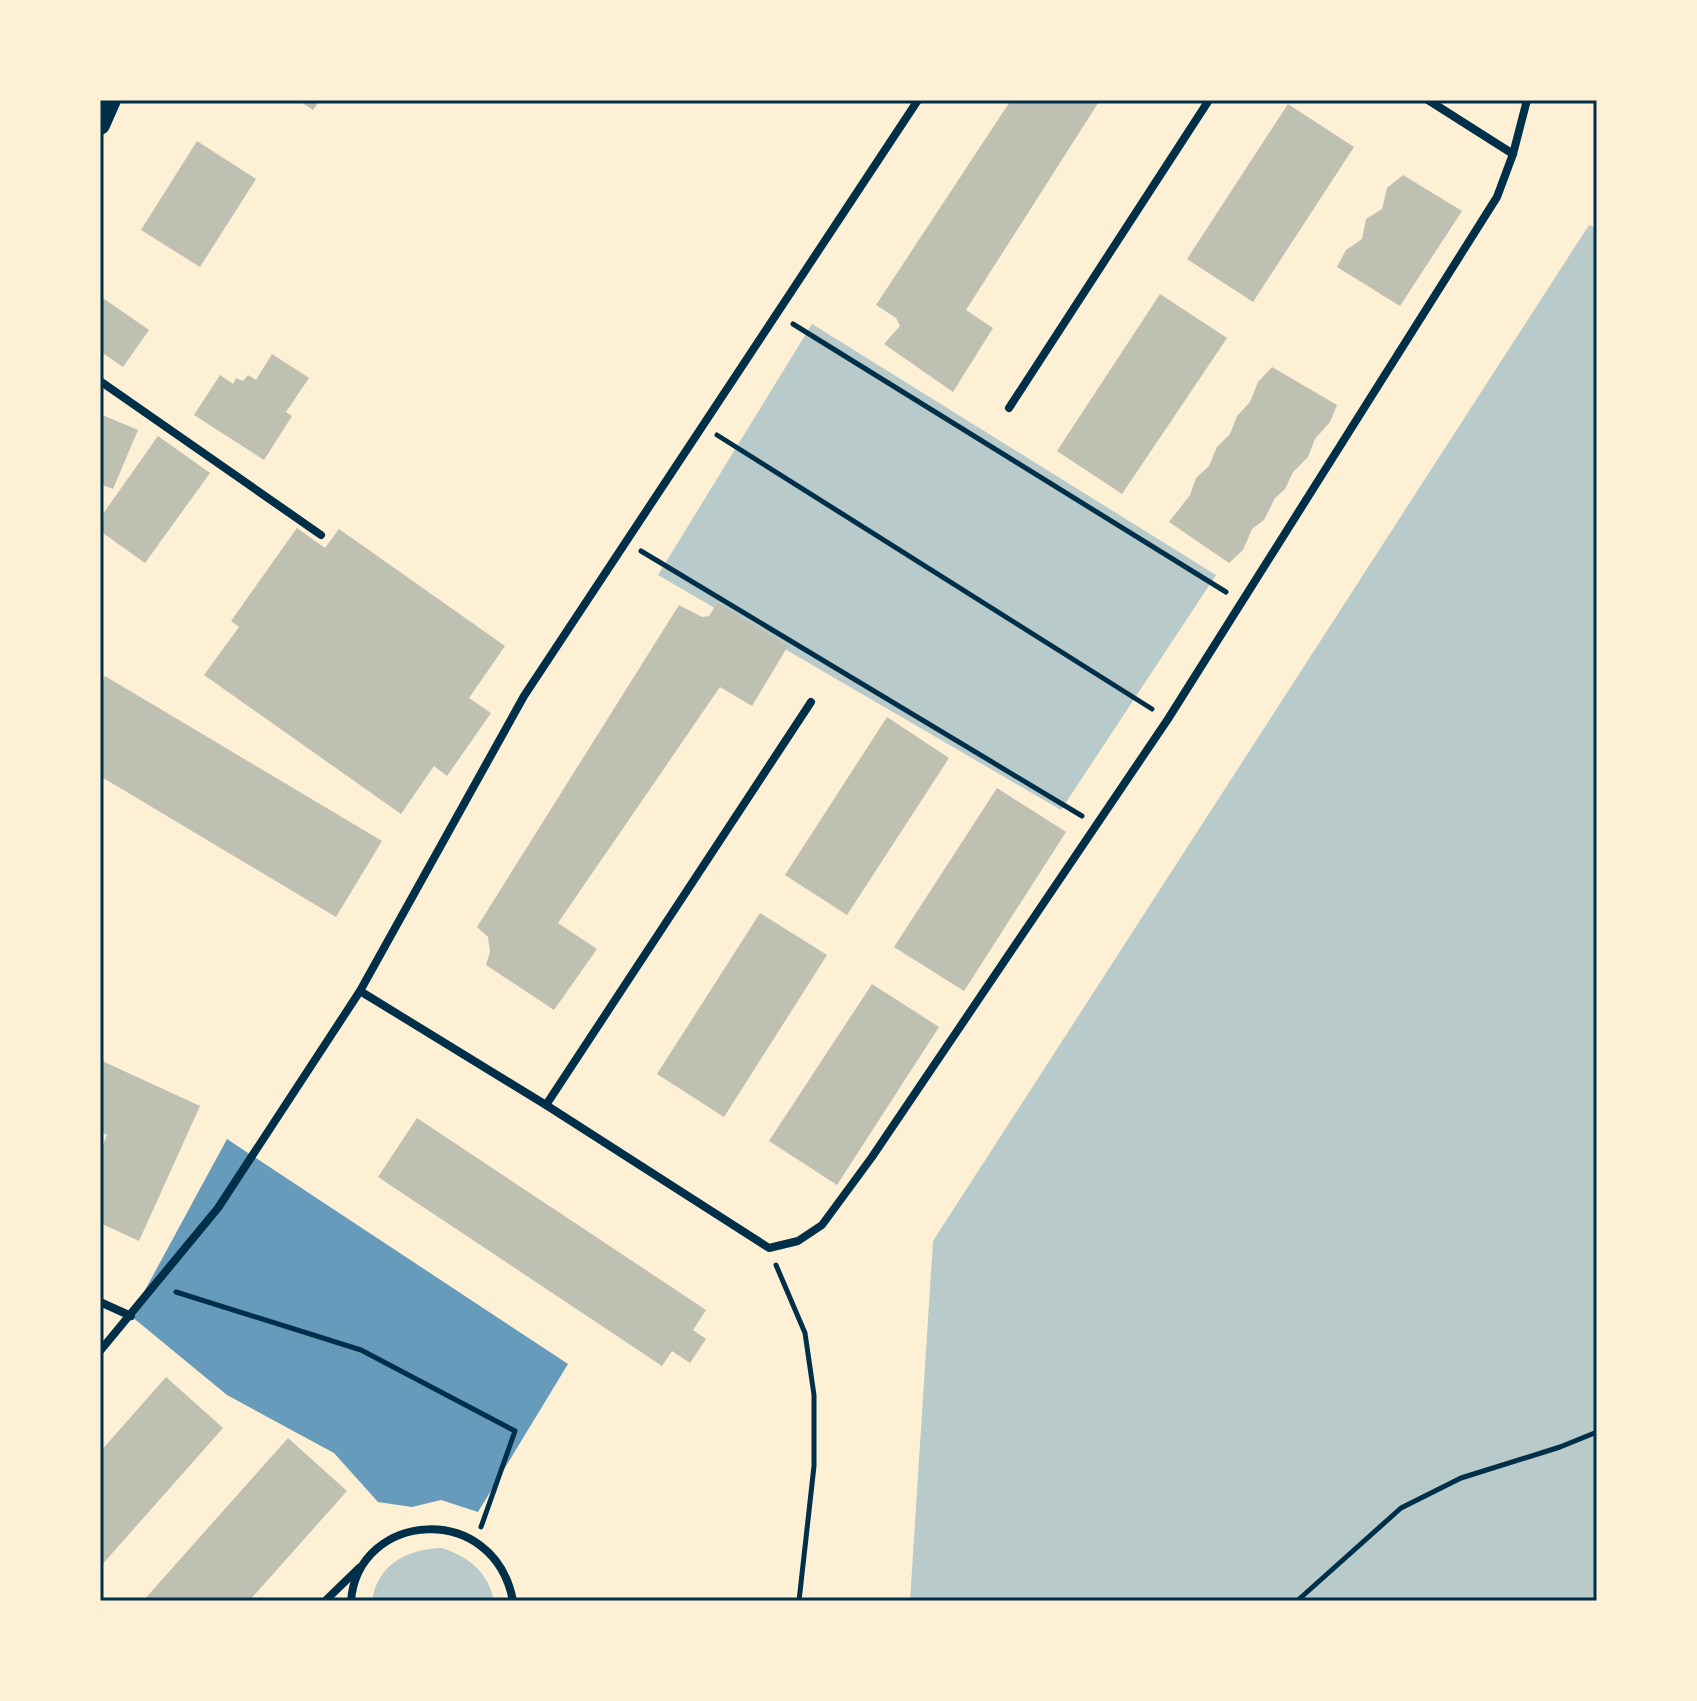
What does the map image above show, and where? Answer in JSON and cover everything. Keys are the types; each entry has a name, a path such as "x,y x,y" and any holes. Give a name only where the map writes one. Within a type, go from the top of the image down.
{"main road":[{"path":"100,125 111,100"}],"street":[{"path":"100,1351 218,1208 360,991 524,696 918,100"},
{"path":"1009,408 1209,100"},
{"path":"1428,100 1513,154"},
{"path":"360,991 546,1105 769,1248 798,1241 822,1225 872,1157 1168,719 1497,197 1513,154 1527,100"},
{"path":"100,381 321,535"},
{"path":"546,1105 811,702"},
{"path":"100,1302 131,1316"},
{"path":"325,1601 376,1550 399,1536 424,1528 451,1531 476,1541 496,1558 510,1582 513,1601"},
{"path":"351,1601 360,1571 376,1550"}],"path":[{"path":"777,314 1241,601"},
{"path":"703,426 1168,719"},
{"path":"627,542 1095,824"},
{"path":"769,1248 805,1333 814,1395 814,1466 799,1601"},
{"path":"156,1286 361,1350 515,1431 476,1541"},
{"path":"1297,1601 1401,1508 1461,1478 1597,1432"}],"shaded area":[{"path":"1589,225 1597,228 1597,1601 910,1601 933,1241"},
{"path":"812,324 1216,575 1061,810 658,575"},
{"path":"442,1548 476,1567 487,1582 494,1601 372,1601 380,1577 396,1561 406,1555"}],"water":[{"path":"227,1139 568,1364 478,1512 441,1500 412,1507 378,1502 334,1453 227,1395 131,1316"}],"building":[{"path":"298,100 320,100 313,110"},
{"path":"1011,100 1100,100 966,310 993,328 953,392 884,344 900,326 896,318 876,305"},
{"path":"1288,104 1354,147 1253,302 1187,259"},
{"path":"197,141 256,179 200,267 141,230"},
{"path":"1403,175 1462,211 1400,306 1337,267 1346,250 1362,239 1366,219 1382,209 1387,188"},
{"path":"1160,294 1227,338 1122,494 1057,451"},
{"path":"100,296 149,330 123,367 100,351"},
{"path":"272,354 309,378 286,412 292,416 264,460 194,415 220,375 233,384 236,378 243,381 248,375 256,380"},
{"path":"1272,367 1337,405 1330,422 1315,439 1308,457 1293,472 1264,520 1252,529 1243,550 1229,563 1169,522 1190,495 1196,478 1209,466 1217,447 1230,434 1237,416 1250,402 1258,382"},
{"path":"100,414 138,430 113,489 100,484"},
{"path":"158,436 210,473 145,563 100,531 100,518"},
{"path":"297,528 325,548 339,529 505,646 469,698 491,713 447,776 434,766 401,814 204,675 239,627 231,621"},
{"path":"717,603 788,646 752,706 720,687 558,923 597,949 554,1010 486,965 490,952 488,937 477,927 679,605 702,617 709,616"},
{"path":"105,676 382,841 336,917 100,776 100,685"},
{"path":"887,717 949,758 847,915 785,875"},
{"path":"997,788 1066,832 964,991 894,947"},
{"path":"760,913 827,955 724,1117 657,1074"},
{"path":"872,984 939,1027 837,1185 769,1141"},
{"path":"100,1060 200,1106 139,1241 100,1223 100,1151 107,1135 100,1132"},
{"path":"417,1118 706,1310 693,1330 706,1339 690,1363 672,1351 662,1366 378,1177"},
{"path":"166,1377 223,1428 100,1567 100,1452"},
{"path":"288,1438 347,1491 249,1601 143,1601"}]}
